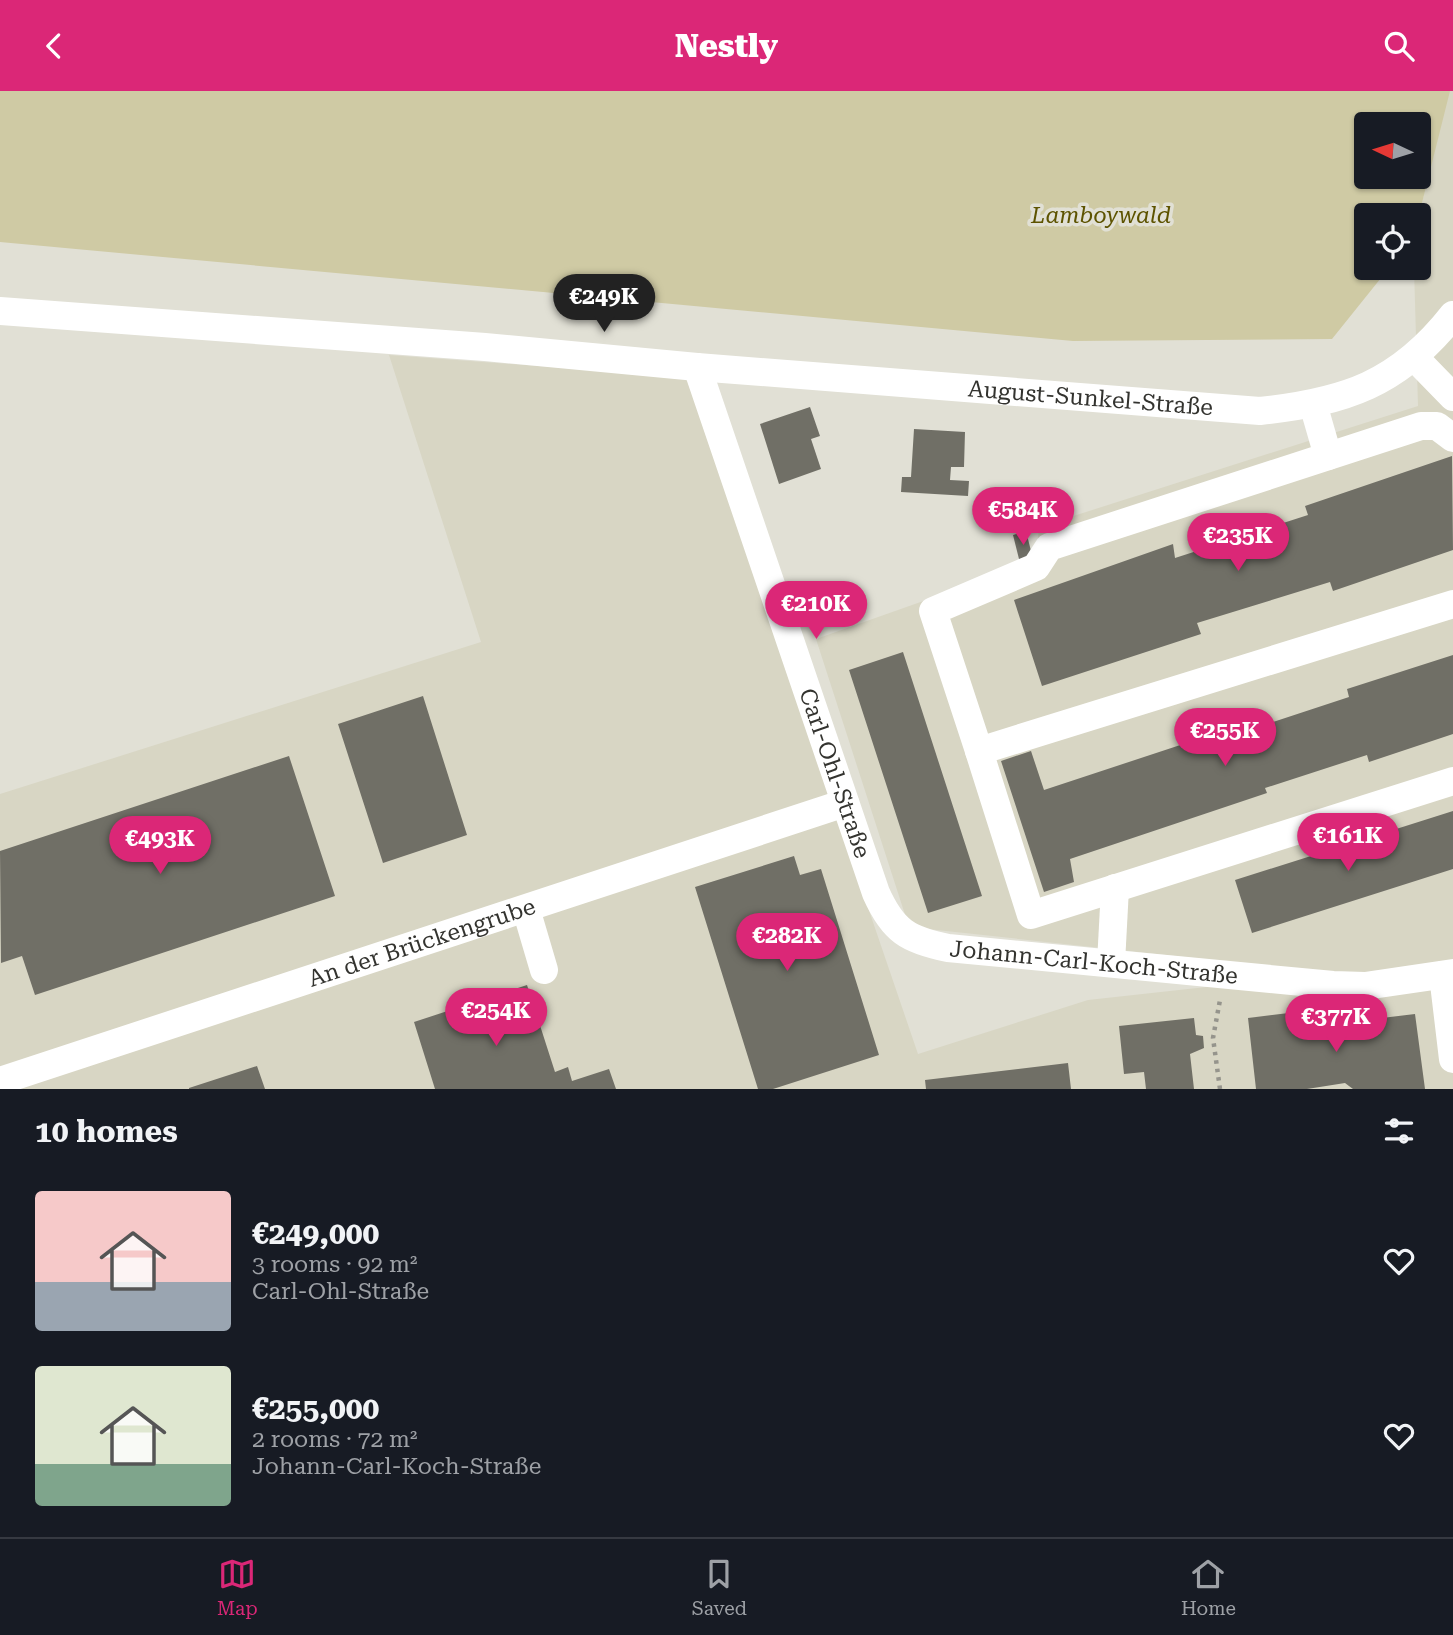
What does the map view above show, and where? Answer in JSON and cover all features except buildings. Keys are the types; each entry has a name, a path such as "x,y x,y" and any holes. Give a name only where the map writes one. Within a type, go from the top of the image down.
{"street":[{"name":"August-Sunkel-Straße","path":"0,311 505,349 1218,410 1260,411 1313,404 1395,373 1415,358 1453,315"},
{"path":"1415,358 1453,397"},
{"name":"Carl-Ohl-Straße","path":"697,367 881,904 886,915 904,934"},
{"path":"1313,404 1328,456"},
{"path":"1453,438 1437,426 1420,426 1049,547 1036,567 933,611 1031,915 1453,781"},
{"path":"979,751 1453,604"},
{"name":"An der Brückengrube","path":"0,1081 845,803"},
{"path":"1104,963 1108,890"},
{"path":"526,909 544,970"},
{"name":"Johann-Carl-Koch-Straße","path":"904,934 922,942 948,948 1365,986 1448,974"},
{"path":"1448,974 1453,1059"}],"path":[{"path":"1220,1089 1213,1038 1225,974"}],"shaded area":[{"path":"1449,91 1453,91 1453,1089 0,1089 0,794 481,642 389,355 687,377 918,1054 1088,1000 1332,973 909,927 816,639 1036,561 1039,527 1418,406 1414,280 1431,280 1431,203 1422,203 1425,189 1432,189 1432,161"}],"green space":[{"name":"Lamboywald","path":"0,91 1450,91 1432,163 1432,112 1354,112 1354,189 1426,189 1422,203 1354,203 1354,280 1379,280 1332,339 1073,341 0,242"}]}
